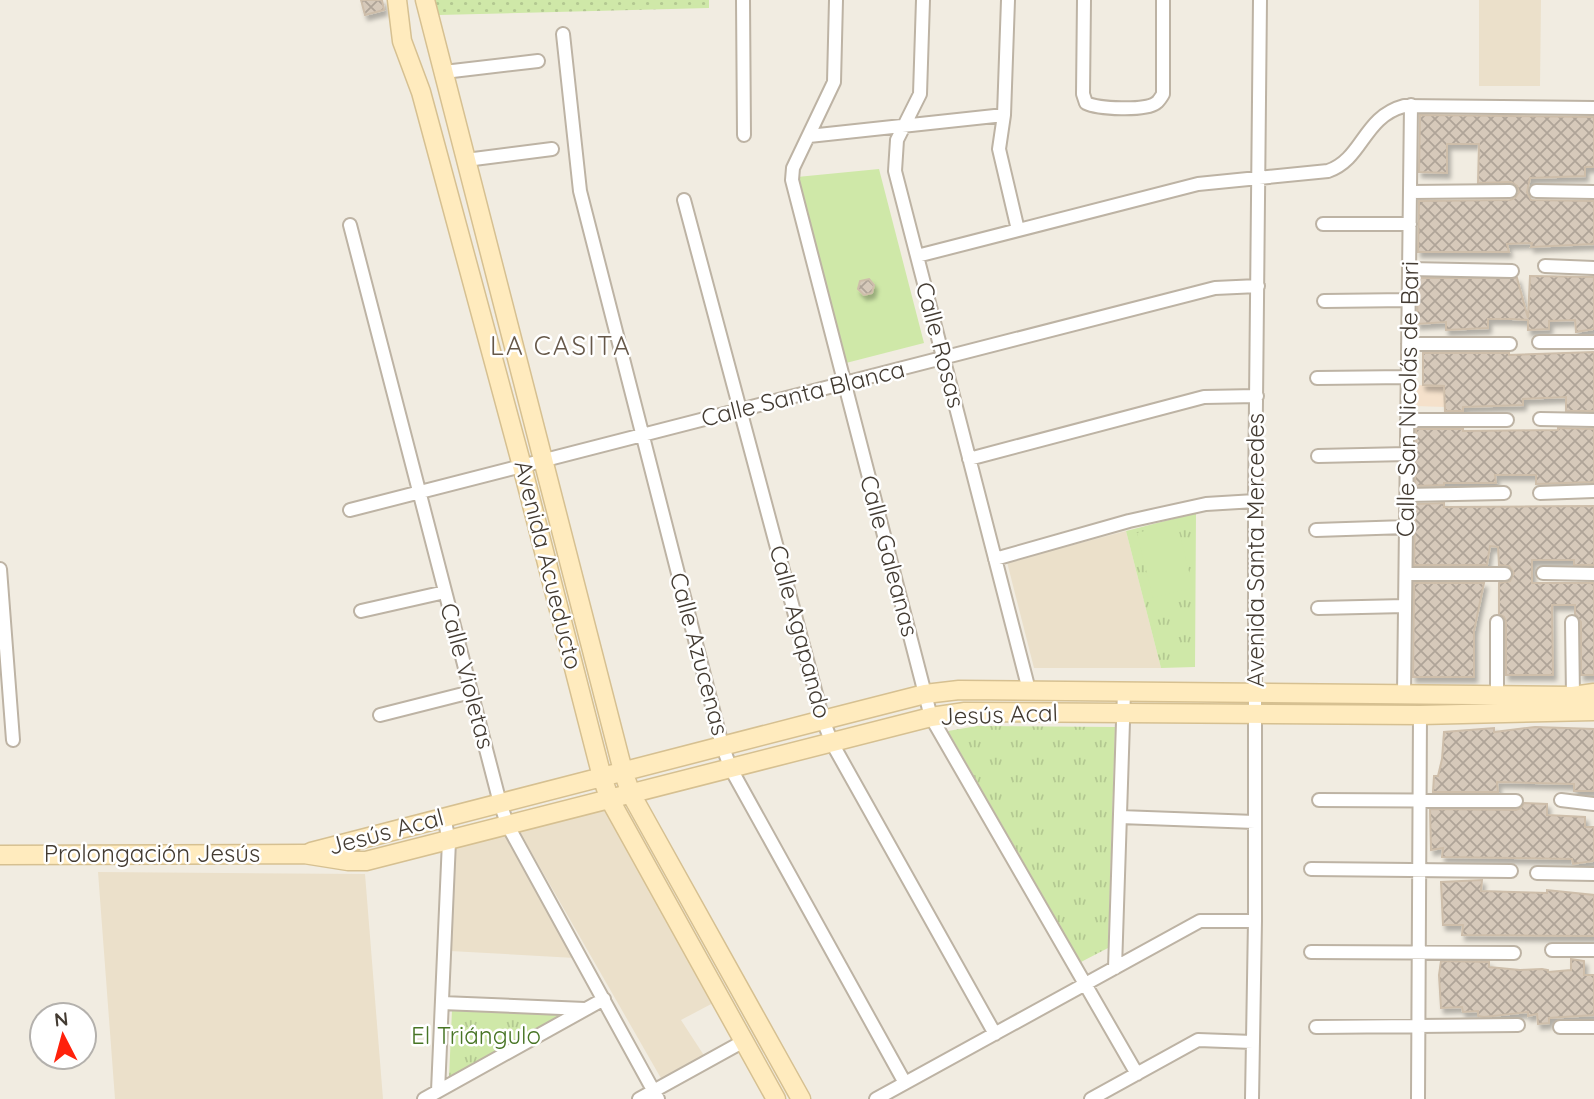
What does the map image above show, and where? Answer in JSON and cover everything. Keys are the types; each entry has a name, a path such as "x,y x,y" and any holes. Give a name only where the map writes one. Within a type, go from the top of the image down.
{"street":[{"name":"Avenida Acueducto","path":"397,0 402,41 421,92 610,800 776,1099"},
{"name":"Avenida Acueducto","path":"425,0 623,771 631,794 801,1099"},
{"path":"743,0 744,135"},
{"name":"Calle Galeanas","path":"836,0 834,82 793,168 792,180 931,717 1137,1074"},
{"name":"Calle Rosas","path":"923,0 921,87 895,151 895,171 1029,690"},
{"path":"1008,0 1004,115 999,149 1018,230"},
{"path":"1084,0 1083,94 1086,103 1095,107 1147,107 1157,103 1163,94 1163,0"},
{"name":"Avenida Santa Mercedes","path":"1252,1099 1260,0"},
{"name":"Calle Azucenas","path":"563,34 580,191 722,745 731,769 905,1083"},
{"path":"444,72 538,61"},
{"path":"917,256 1198,184 1338,168 1383,114 1411,105 1594,108"},
{"name":"Calle San Nicolás de Bari","path":"1404,694 1411,105"},
{"path":"809,136 1004,115"},
{"path":"466,160 552,149"},
{"path":"1410,192 1510,191"},
{"path":"1536,191 1594,192"},
{"name":"Calle Agapando","path":"684,200 823,720 832,743 995,1034"},
{"path":"1323,225 1410,224"},
{"name":"Calle Violetas","path":"350,225 499,803 508,826 656,1095"},
{"path":"1545,266 1594,268"},
{"path":"1409,269 1512,271"},
{"name":"Calle Santa Blanca","path":"350,510 1215,288 1258,286"},
{"path":"1324,301 1409,300"},
{"path":"1539,342 1594,342"},
{"path":"1408,344 1510,344"},
{"path":"1317,378 1408,377"},
{"path":"969,459 1204,397 1257,396"},
{"path":"1539,419 1594,420"},
{"path":"1408,420 1507,420"},
{"path":"1318,456 1407,454"},
{"path":"1540,493 1594,491"},
{"path":"1407,495 1504,493"},
{"path":"995,559 1129,521 1206,504 1255,501"},
{"path":"1316,530 1406,527"},
{"path":"0,569 6,716 13,740"},
{"path":"1543,573 1594,575"},
{"path":"1406,575 1505,575"},
{"path":"360,611 445,592"},
{"path":"1318,608 1405,606"},
{"path":"1497,622 1497,695"},
{"path":"1572,622 1573,696"},
{"name":"Jesús Acal","path":"304,854 925,694 959,690 1029,690 1573,696 1594,694"},
{"path":"1115,968 1124,691"},
{"path":"380,715 471,692"},
{"name":"Jesús Acal","path":"304,854 366,861 931,717 965,712 1420,715 1594,711"},
{"path":"1418,1099 1420,715"},
{"path":"1319,800 1516,802"},
{"path":"1561,800 1594,804"},
{"path":"438,1091 449,841 444,817"},
{"path":"1120,817 1255,822"},
{"name":"Prolongación Jesús","path":"0,855 304,854"},
{"path":"1311,869 1511,871"},
{"path":"1537,873 1594,874"},
{"path":"876,1099 1200,921 1255,921"},
{"path":"1552,950 1594,950"},
{"path":"1311,952 1514,953"},
{"path":"424,1099 604,999"},
{"path":"442,1003 587,1009"},
{"path":"1316,1027 1518,1025"},
{"path":"1560,1027 1594,1027"},
{"path":"1091,1099 1198,1040 1252,1042"},
{"path":"639,1099 656,1095 744,1041"}],"shaded area":[{"path":"1479,0 1541,0 1540,86 1479,86"},
{"path":"1415,385 1444,386 1445,407 1415,406"},
{"path":"1126,531 1161,668 1034,668 1007,562"},
{"path":"608,809 715,1002 681,1020 705,1057 662,1080 518,829"},
{"path":"506,835 575,958 450,951 455,848"},
{"path":"98,872 365,874 383,1099 115,1099"}],"green space":[{"path":"435,0 709,0 709,8 439,15"},
{"path":"879,169 924,343 846,363 797,177"},
{"path":"1196,513 1195,667 1161,668 1126,531"},
{"path":"1177,523 1193,588 1153,598 1137,533"},
{"path":"977,726 1115,727 1108,948 1081,962 948,731"},
{"name":"El Triángulo","path":"452,1010 565,1015 449,1078"}],"building":[{"path":"361,0 382,0 384,10 365,15"},
{"path":"1420,115 1594,117 1594,167 1585,167 1585,176 1530,178 1527,192 1531,200 1594,201 1594,244 1531,247 1532,243 1507,244 1509,252 1418,252 1419,201 1510,200 1519,192 1517,186 1511,182 1478,183 1479,144 1447,144 1447,173 1419,172"},
{"path":"1530,276 1594,277 1594,329 1576,332 1575,320 1549,321 1549,329 1528,330 1528,320 1512,319 1488,319 1488,328 1446,330 1446,322 1417,324 1418,278 1517,278 1528,318"},
{"path":"869,279 874,285 872,293 864,295 858,289 860,281"},
{"path":"1594,352 1594,411 1566,411 1566,397 1523,399 1523,405 1463,407 1463,411 1445,411 1444,386 1423,385 1423,353 1509,355"},
{"path":"1416,429 1463,431 1594,429 1594,482 1536,484 1536,475 1495,475 1496,483 1415,486"},
{"path":"1444,503 1444,507 1594,506 1594,565 1574,565 1574,560 1532,560 1532,583 1594,583 1594,675 1581,675 1581,622 1575,614 1575,605 1552,605 1553,675 1506,675 1506,622 1499,614 1499,583 1510,581 1514,573 1509,566 1499,565 1498,547 1490,546 1487,565 1414,565 1415,504"},
{"path":"1414,583 1484,583 1474,631 1474,677 1413,677"},
{"path":"1535,727 1594,729 1594,791 1574,791 1574,784 1497,782 1498,792 1433,792 1434,776 1438,776 1442,759 1444,732 1494,728 1494,732"},
{"path":"1524,803 1547,804 1547,815 1585,817 1585,827 1594,827 1594,861 1573,864 1572,859 1442,857 1443,848 1431,850 1430,809 1516,810"},
{"path":"1482,880 1481,891 1547,893 1547,890 1594,895 1594,936 1462,935 1463,925 1443,925 1441,882"},
{"path":"1571,959 1584,961 1584,975 1594,975 1594,1015 1549,1018 1549,1023 1538,1024 1537,1014 1528,1016 1528,1012 1484,1017 1478,1016 1478,1011 1463,1012 1462,1007 1441,1008 1441,961 1489,962 1489,967 1542,969 1548,972 1571,970"}],"district":[{"name":"LA CASITA","path":"561,346"}]}
